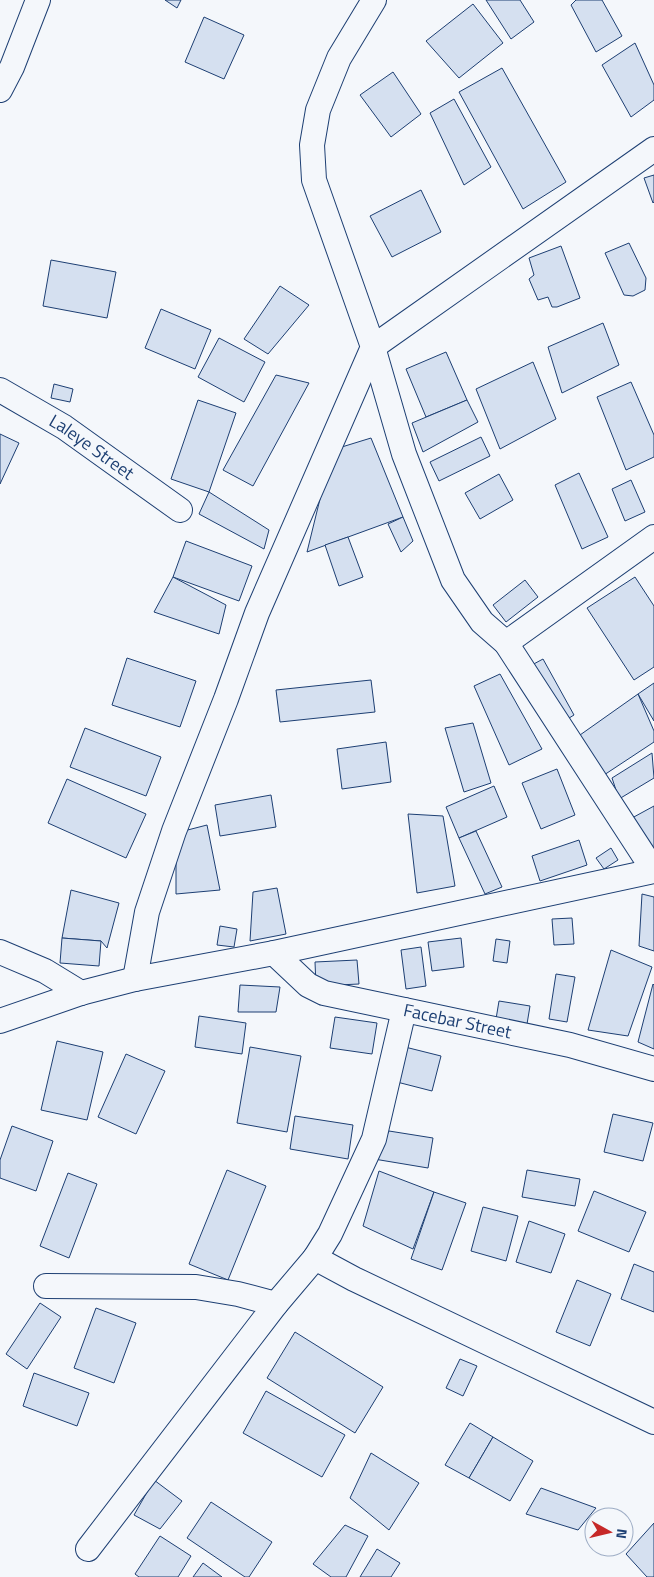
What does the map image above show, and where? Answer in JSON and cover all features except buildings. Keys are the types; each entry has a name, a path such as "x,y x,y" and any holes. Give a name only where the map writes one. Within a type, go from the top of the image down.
{"street":[{"path":"0,90 12,67 38,0"},
{"path":"0,1021 81,993 135,979 274,953 654,871 506,644 482,622 453,580 404,454 373,347 314,180 312,145 318,110 339,58 374,0"},
{"path":"135,979 147,912 174,831 220,716 257,612 373,347 654,149"},
{"name":"Laleye Street","path":"0,390 64,427 180,510"},
{"path":"506,644 654,537"},
{"path":"0,952 45,971 81,993"},
{"name":"Facebar Street","path":"274,953 315,989 570,1045 654,1069"},
{"path":"88,1550 276,1304 315,1258 330,1234 374,1139 404,1010"},
{"path":"315,1258 354,1279 654,1422"},
{"path":"46,1286 196,1287 238,1294 276,1304"}]}
